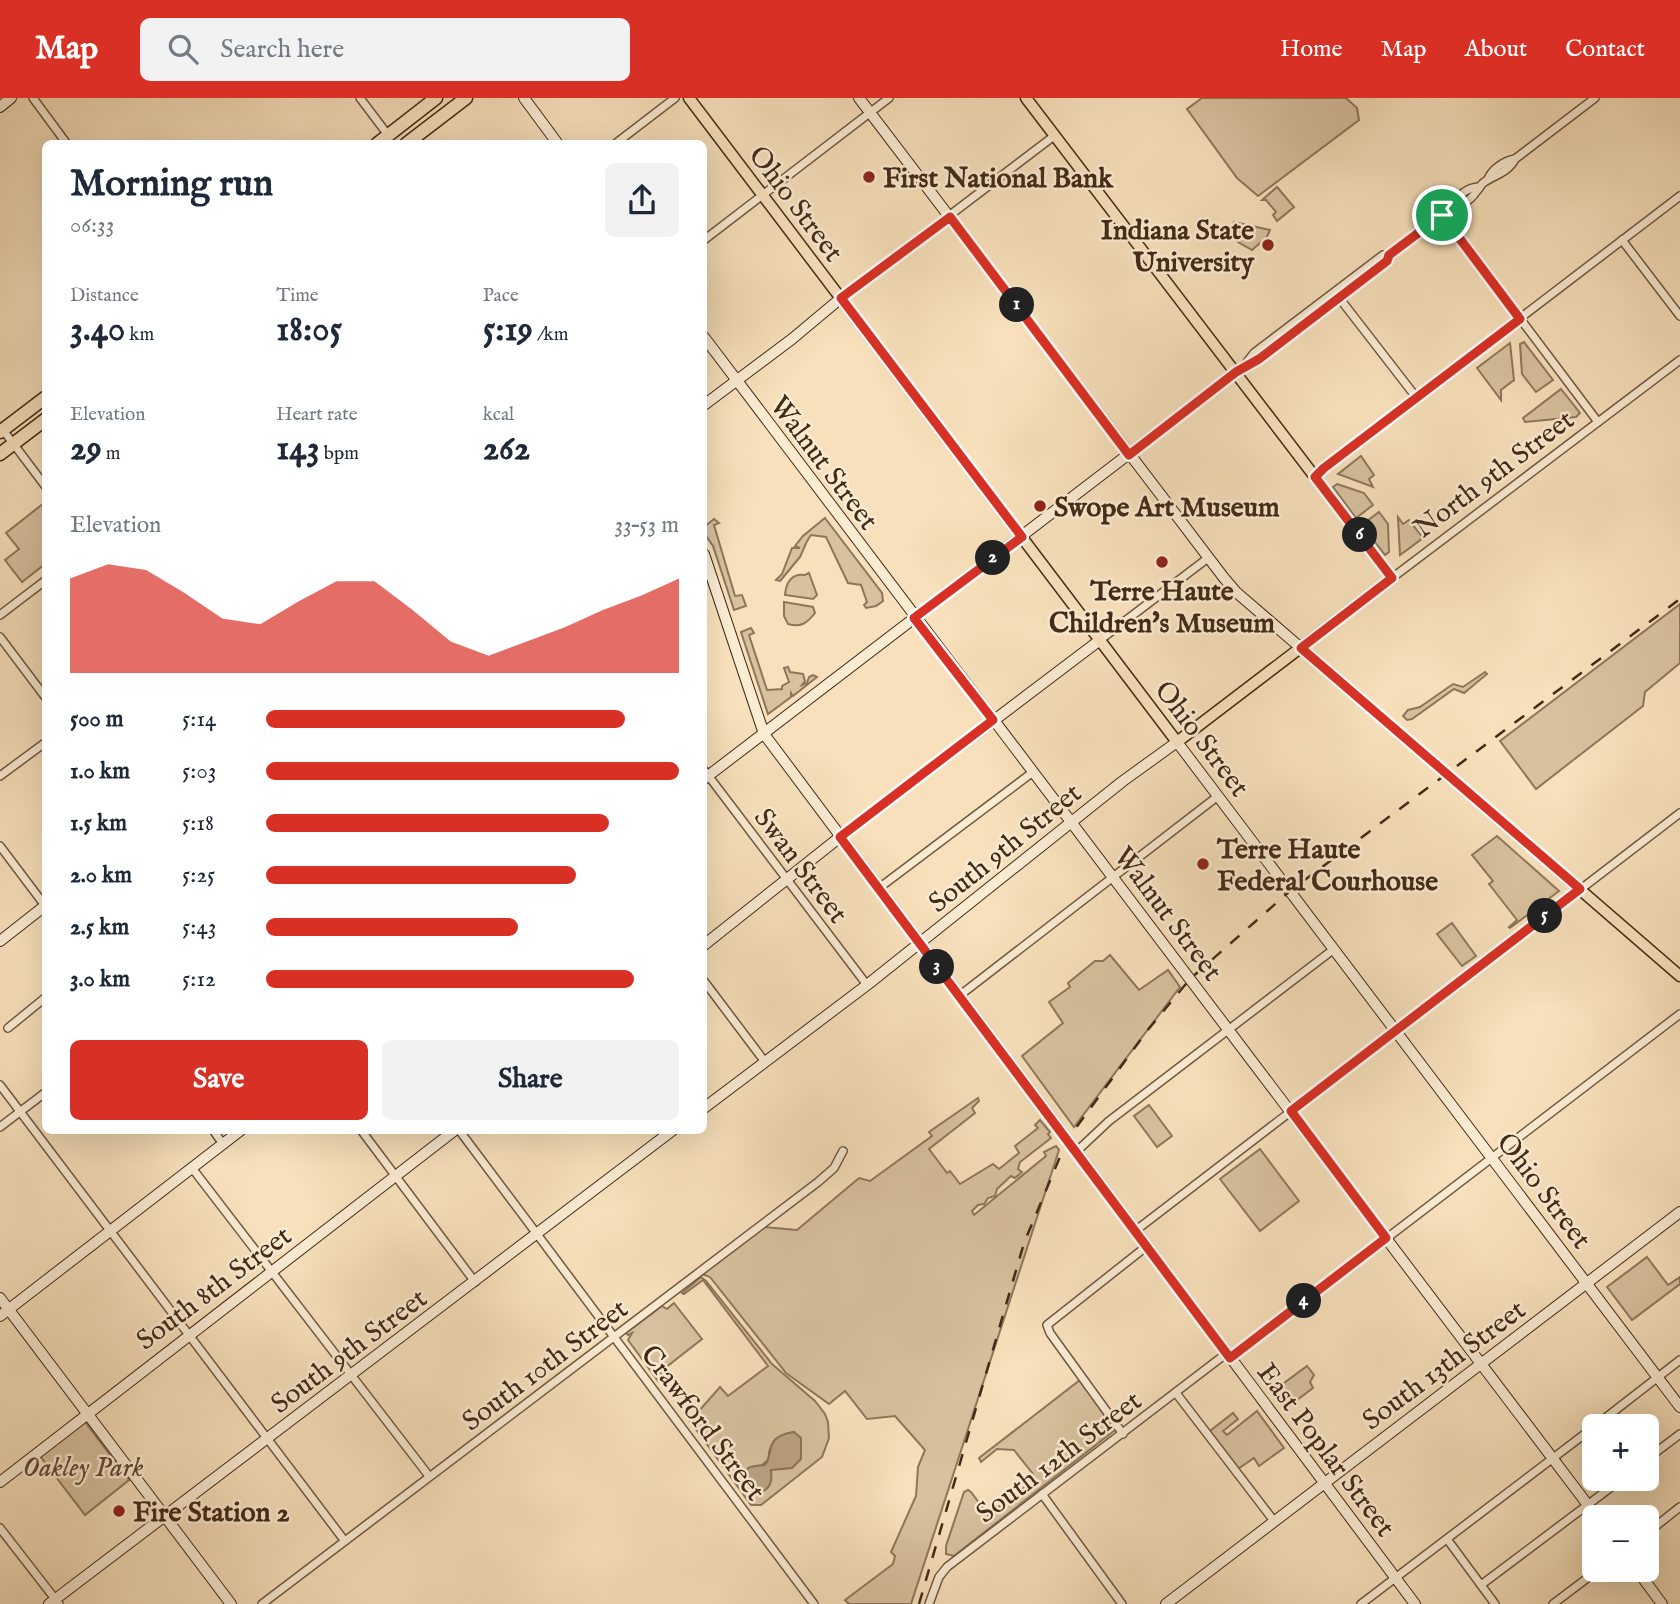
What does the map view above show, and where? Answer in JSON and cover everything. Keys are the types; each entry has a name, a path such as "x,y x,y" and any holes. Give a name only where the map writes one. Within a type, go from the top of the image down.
{"highway":[{"path":"391,139 436,98"},
{"path":"411,140 466,98"},
{"path":"1,431 42,400"},
{"path":"0,454 42,422"}],"main road":[{"name":"Ohio Street","path":"689,98 1177,742"},
{"path":"1026,98 1240,369 1315,477 1392,578"},
{"name":"North 9th Street","path":"1301,648 1392,578"},
{"path":"1301,648 1680,976"},
{"name":"South 9th Street","path":"1177,742 1301,648"}],"street":[{"path":"0,107 11,98"},
{"path":"33,98 64,140"},
{"path":"360,98 391,139"},
{"path":"524,98 555,140"},
{"path":"620,140 675,98"},
{"path":"859,98 1208,558 1236,592 1301,648"},
{"path":"707,238 889,98"},
{"path":"707,774 764,734 1129,455 1240,369 1255,353 1337,295 1382,255 1389,255 1442,215 1451,212 1477,192 1488,179 1495,178 1512,165 1515,159 1595,98"},
{"path":"707,403 1054,136"},
{"path":"1315,477 1680,196"},
{"path":"1442,215 1598,422"},
{"path":"1622,240 1680,316"},
{"path":"1337,295 1416,397"},
{"name":"Walnut Street","path":"707,341 1587,1505"},
{"name":"North 9th Street","path":"1392,578 1680,360"},
{"path":"1,431 42,482"},
{"path":"707,943 840,837 1208,558"},
{"name":"East Poplar Street","path":"707,563 764,734 1415,1604"},
{"path":"0,615 42,583"},
{"path":"0,636 42,693"},
{"name":"Ohio Street","path":"1177,742 1680,1407"},
{"name":"South 9th Street","path":"707,1106 867,985 1177,742"},
{"path":"0,776 42,745"},
{"path":"879,888 1033,772"},
{"name":"Swan Street","path":"707,778 867,985"},
{"path":"959,996 1218,796"},
{"path":"1135,1231 1680,813"},
{"path":"0,846 42,902"},
{"path":"0,941 42,908"},
{"path":"1076,1152 1109,1121 1334,949"},
{"path":"707,985 765,1062"},
{"path":"8,1028 42,1000"},
{"name":"South 12th Street","path":"929,1604 939,1577 947,1567 1680,1014"},
{"path":"0,1085 344,1541"},
{"path":"0,1128 42,1095"},
{"path":"216,1134 223,1144"},
{"path":"4,1313 236,1134"},
{"path":"364,1134 475,1282"},
{"name":"South 8th Street","path":"0,1482 452,1134"},
{"name":"Crawford Street","path":"460,1134 814,1604"},
{"name":"South 9th Street","path":"54,1602 668,1134"},
{"name":"South 10th Street","path":"262,1604 818,1182 834,1168 843,1151"},
{"path":"192,1168 429,1476"},
{"name":"South 13th Street","path":"1166,1604 1680,1212"},
{"path":"1123,1434 1050,1334 1047,1325 1147,1247"},
{"path":"0,1298 4,1313 87,1413 231,1604"},
{"path":"1611,1414 1680,1360"},
{"path":"1176,1393 1274,1521"},
{"path":"1659,1450 1680,1434"},
{"path":"1361,1604 1582,1436"},
{"path":"1587,1505 1606,1491"},
{"path":"1042,1494 1122,1604"},
{"path":"1659,1523 1680,1507"},
{"path":"1481,1585 1582,1509"},
{"path":"0,1528 54,1602"},
{"path":"1447,1539 1495,1604"},
{"path":"1553,1604 1582,1582"},
{"path":"1646,1582 1662,1604"}],"green space":[{"path":"1202,98 1346,98 1357,108 1359,120 1258,196 1237,178 1187,109"},
{"path":"1277,187 1294,207 1277,221 1273,215 1276,212 1266,200 1262,200"},
{"path":"1234,222 1270,230 1267,237 1252,250 1238,242 1235,237 1240,232 1231,231"},
{"path":"1524,342 1553,380 1536,392 1522,374 1520,344"},
{"path":"1510,343 1514,380 1501,390 1501,400 1477,368"},
{"path":"1561,389 1580,413 1576,417 1525,422 1523,418"},
{"path":"1361,456 1374,475 1369,479 1373,487 1338,474"},
{"path":"1337,484 1364,493 1373,505 1356,518 1333,487"},
{"path":"42,505 42,566 22,582 5,560 19,549 6,533"},
{"path":"1379,512 1388,524 1389,552 1385,555 1362,525"},
{"path":"1398,517 1403,524 1409,520 1423,538 1400,555"},
{"path":"825,518 882,593 883,601 876,606 866,608 864,605 867,602 861,585 848,583 826,537 811,535 800,557 780,581 776,580 782,574 792,548 800,548 795,546"},
{"path":"714,519 719,523 714,525 735,596 742,595 746,606 734,610 713,546 707,537 707,525"},
{"path":"809,573 817,595 813,599 785,595 790,579"},
{"path":"784,602 813,607 815,613 803,624 788,624 784,616"},
{"path":"1680,604 1680,663 1645,692 1643,706 1536,789 1500,741"},
{"path":"751,628 754,633 749,635 767,690 782,689 782,686 789,682 784,668 788,667 790,672 803,674 805,681 802,685 807,683 809,677 817,677 793,696 791,693 791,697 768,714 741,632"},
{"path":"1485,672 1487,674 1464,693 1454,689 1412,719 1407,720 1403,716 1408,710 1420,707 1453,684 1463,687"},
{"path":"1497,836 1559,891 1510,928 1517,920 1489,884 1493,881 1472,855"},
{"path":"1452,923 1476,956 1462,966 1437,934"},
{"path":"1110,955 1139,990 1168,970 1180,987 1074,1127 1022,1056 1063,1023 1049,1002 1070,987 1068,983 1095,961 1103,961"},
{"path":"978,1098 979,1101 972,1108 975,1113 929,1149 947,1173 950,1171 960,1184 993,1164 999,1169 1019,1153 1015,1146 1038,1128 1035,1125 1040,1120 1050,1132 1048,1134 1051,1138 1020,1162 1018,1169 1022,1172 1015,1178 1011,1176 997,1189 995,1196 978,1205 972,1211 974,1215 1046,1156 1044,1152 1056,1146 1059,1150 911,1604 849,1604 845,1600 893,1564 895,1556 891,1552 916,1496 918,1467 925,1450 895,1416 867,1419 845,1391 829,1404 786,1373 710,1277 702,1274 764,1227 797,1230 859,1178 870,1181 932,1136 929,1132"},
{"path":"1149,1105 1172,1136 1157,1147 1134,1116"},
{"path":"1260,1149 1299,1201 1260,1231 1220,1179"},
{"path":"1647,1257 1668,1285 1680,1277 1680,1284 1632,1320 1607,1287"},
{"path":"701,1277 706,1281 772,1364 815,1401 828,1422 829,1438 822,1457 761,1505 751,1505 690,1421 720,1387 728,1396 768,1366 703,1280 682,1293","holes":["794,1432 784,1469 771,1469 765,1489 754,1491 762,1465 769,1459 772,1444 779,1437"]},
{"path":"674,1303 702,1339 660,1372 663,1378 658,1381 628,1340 632,1333 626,1333 662,1306 667,1309"},
{"path":"1307,1366 1314,1375 1310,1382 1313,1388 1285,1409 1272,1392"},
{"path":"1080,1380 1115,1430 954,1556 946,1554 946,1546 964,1492 971,1492 988,1515 1033,1481 1033,1474 1014,1450 997,1449 981,1462 979,1458"},
{"path":"1257,1411 1284,1448 1259,1466 1254,1458 1238,1469 1210,1431 1233,1413 1238,1419 1223,1431 1227,1435"},
{"name":"Oakley Park","path":"83,1419 129,1480 85,1515 40,1456"}],"shaded area":[{"path":"794,1432 801,1438 801,1459 792,1468 771,1470 771,1481 766,1489 758,1491 749,1487 743,1479 745,1471 750,1467 765,1465 774,1441 784,1434"}],"railway":[{"path":"919,1604 1024,1243 1067,1140 1147,1031 1190,979 1290,891 1680,599"}],"place":[{"name":"First National Bank","path":"869,177"},
{"name":"Indiana State University","path":"1268,245"},
{"name":"Swope Art Museum","path":"1040,506"},
{"name":"Terre Haute Children's Museum","path":"1162,562"},
{"name":"Terre Haute Federal Courhouse","path":"1203,864"},
{"name":"Fire Station 2","path":"119,1511"}],"route":[{"path":"1442,215 1520,319 1315,477 1392,578 1301,648 1580,889 1291,1111 1386,1238 1230,1358 840,837 993,720 914,618 1022,537 841,298 950,217 1129,455 1387,261 1389,255 1442,215"}]}
